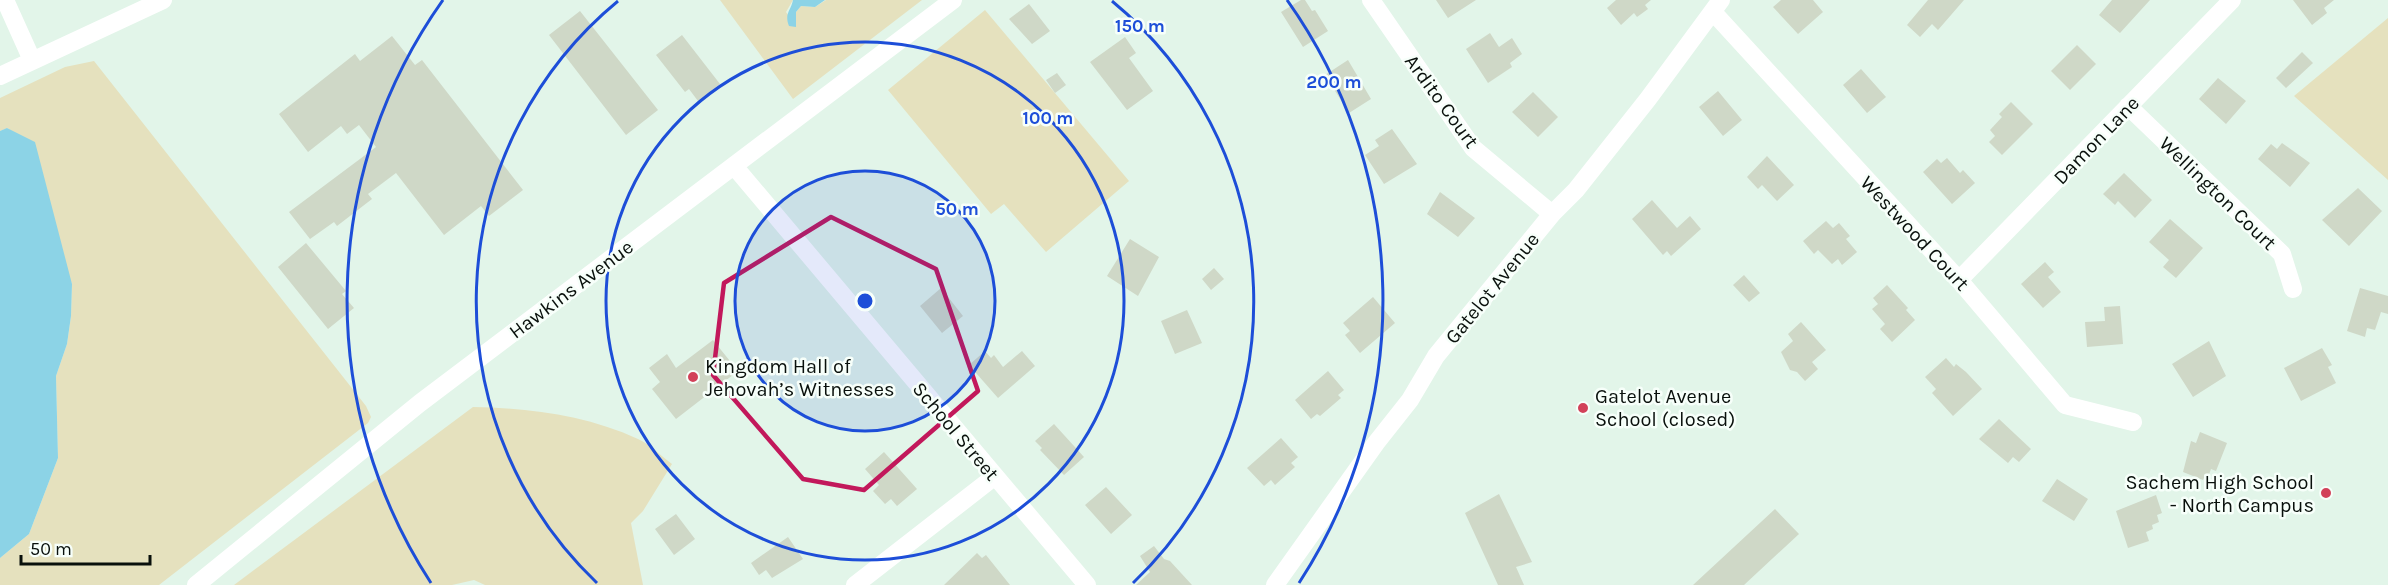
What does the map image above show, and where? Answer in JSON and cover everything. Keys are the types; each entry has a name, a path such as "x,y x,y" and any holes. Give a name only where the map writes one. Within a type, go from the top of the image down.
{"street":[{"path":"5,0 32,60"},
{"path":"0,76 163,0"},
{"name":"Hawkins Avenue","path":"196,585 420,403 952,0"},
{"name":"Ardito Court","path":"1371,0 1473,148 1552,214"},
{"name":"Damon Lane","path":"1959,280 2232,0"},
{"name":"Gatelot Avenue","path":"1275,585 1376,443 1410,400 1436,357 1552,214 1576,190 1717,6"},
{"name":"Westwood Court","path":"1717,6 1959,280 2065,405 2133,422"},
{"name":"Wellington Court","path":"2128,106 2282,254 2293,289"},
{"name":"School Street","path":"734,166 1087,585"},
{"path":"855,585 994,477"}],"highlighted area":[{"path":"831,217 936,269 978,391 864,490 803,479 713,375 724,283"}],"shaded area":[{"path":"720,0 793,0 786,12 796,26 796,12 801,6 815,7 826,0 922,0 793,99"},
{"path":"985,10 1129,181 1046,252 1004,204 991,214 888,90"},
{"path":"2388,18 2388,180 2294,96"},
{"path":"94,61 366,406 371,417 368,423 159,585 0,585 0,558 29,534 58,458 56,376 67,344 72,284 8,128 0,131 0,98 65,67"},
{"path":"473,407 536,411 598,424 642,441 672,464 643,511 631,523 643,585 485,585 474,580 452,585 234,585"}],"water":[{"path":"793,0 825,0 815,7 801,6 796,12 796,27 789,26 787,18"},
{"path":"7,128 35,142 72,284 67,344 56,376 58,458 29,534 0,558 0,131"}],"building":[{"path":"1305,0 1312,11 1315,10 1328,31 1303,47 1281,12"},
{"path":"1436,0 1476,0 1448,18"},
{"path":"1616,0 1651,0 1645,5 1648,9 1637,17 1634,13 1621,25 1607,8"},
{"path":"1781,0 1813,0 1823,12 1798,34 1773,7"},
{"path":"1928,0 1964,0 1938,30 1932,24 1920,37 1907,25"},
{"path":"2112,0 2150,0 2120,33 2099,15"},
{"path":"2293,0 2334,0 2324,8 2327,13 2312,25"},
{"path":"1029,4 1050,31 1032,44 1009,19"},
{"path":"580,11 658,110 626,135 549,35"},
{"path":"1490,33 1499,47 1512,38 1522,54 1510,63 1512,67 1488,83 1466,49"},
{"path":"682,35 720,84 698,101 689,89 685,92 656,55"},
{"path":"392,36 415,65 422,60 523,190 489,216 481,206 444,235 396,173 368,194 372,199 337,226 334,222 310,239 289,212 376,147 359,125 347,134 341,126 308,152 279,114 355,54 360,61"},
{"path":"1125,37 1136,53 1129,58 1153,91 1127,110 1090,62"},
{"path":"2077,45 2096,64 2070,90 2051,71"},
{"path":"2302,52 2313,63 2286,88 2276,78"},
{"path":"1348,60 1371,99 1349,113 1325,75"},
{"path":"1861,69 1886,97 1867,113 1843,85"},
{"path":"1057,73 1066,85 1055,93 1046,80"},
{"path":"2218,78 2246,101 2226,124 2199,99"},
{"path":"1718,91 1742,120 1723,136 1699,107"},
{"path":"1533,92 1558,117 1538,137 1512,112"},
{"path":"2011,102 2033,124 2002,155 1989,142 1995,136 1990,130 2002,117 1999,114"},
{"path":"1392,129 1417,164 1384,184 1365,155 1379,146 1375,140"},
{"path":"2282,143 2310,163 2290,187 2258,159 2271,144 2277,149"},
{"path":"1767,156 1794,185 1777,201 1762,185 1758,189 1747,177"},
{"path":"1947,158 1960,173 1963,170 1975,183 1952,204 1923,172 1937,159 1941,163"},
{"path":"2124,173 2152,200 2135,218 2118,201 2115,205 2103,194"},
{"path":"2358,188 2382,211 2349,246 2322,220"},
{"path":"1440,192 1475,218 1458,237 1427,214"},
{"path":"1652,200 1677,228 1690,216 1701,229 1671,256 1667,251 1663,255 1632,219"},
{"path":"2170,219 2203,248 2176,278 2163,267 2169,260 2149,242"},
{"path":"1826,221 1833,228 1839,223 1850,236 1846,239 1857,252 1842,265 1838,259 1832,264 1818,250 1814,254 1803,241"},
{"path":"1130,239 1159,257 1138,296 1107,276"},
{"path":"306,243 346,291 342,294 354,308 328,329 278,267"},
{"path":"2045,262 2054,272 2048,277 2061,292 2043,308 2021,284"},
{"path":"1214,268 1224,279 1211,290 1202,279"},
{"path":"1744,275 1760,293 1749,302 1733,285"},
{"path":"1887,285 1908,308 1906,310 1915,320 1892,342 1880,329 1885,324 1872,309 1878,304 1873,298"},
{"path":"941,288 963,316 942,333 920,306"},
{"path":"2360,288 2388,296 2388,314 2381,312 2375,330 2367,328 2365,337 2347,331"},
{"path":"1373,297 1395,323 1360,353 1345,335 1350,331 1343,323"},
{"path":"2120,306 2123,344 2087,347 2085,322 2105,321 2104,307"},
{"path":"1187,310 1202,343 1175,354 1161,321"},
{"path":"1801,322 1826,350 1812,362 1818,369 1805,381 1797,372 1790,370 1781,352 1793,341 1788,334"},
{"name":"Kingdom Hall of Jehovah’s Witnesses","path":"713,340 738,371 676,419 652,389 660,382 649,368 667,354 676,368"},
{"path":"2209,341 2226,376 2193,397 2172,364"},
{"path":"2322,348 2332,365 2328,367 2336,383 2301,401 2284,368"},
{"path":"985,351 991,358 994,355 1003,367 1022,351 1035,366 998,398 969,365"},
{"path":"1946,358 1954,367 1956,364 1966,372 1982,389 1953,416 1932,393 1936,389 1925,377"},
{"path":"1328,371 1344,390 1338,395 1341,398 1320,416 1317,414 1311,419 1295,400"},
{"path":"1999,419 2031,449 2019,462 2013,457 2008,463 1979,439"},
{"path":"1054,424 1084,457 1064,475 1040,450 1042,448 1035,441"},
{"path":"2200,432 2227,443 2216,471 2211,469 2208,477 2205,476 2203,480 2183,472 2191,441 2196,443"},
{"path":"1281,438 1298,457 1291,463 1295,467 1275,485 1271,480 1264,486 1247,468"},
{"path":"884,452 917,489 897,506 891,499 885,504 873,491 879,485 865,469"},
{"path":"2057,479 2088,499 2074,521 2042,501"},
{"path":"1106,487 1132,515 1111,534 1085,505"},
{"path":"1499,494 1532,562 1516,567 1524,585 1498,585 1465,513"},
{"path":"2156,495 2162,513 2157,515 2159,522 2152,525 2153,529 2146,532 2149,541 2128,548 2116,511"},
{"path":"1775,509 1799,534 1744,585 1693,585"},
{"path":"676,514 695,539 674,555 655,529"},
{"path":"788,537 803,559 772,578 766,570 759,575 751,563"},
{"path":"1154,546 1164,559 1170,561 1192,585 1136,585 1150,572 1140,556"},
{"path":"977,553 982,558 986,555 1010,585 944,585"}],"place":[{"name":"Kingdom Hall of Jehovah’s Witnesses","path":"693,377"},
{"name":"Gatelot Avenue School (closed)","path":"1583,408"},
{"name":"Sachem High School - North Campus","path":"2326,493"}]}
